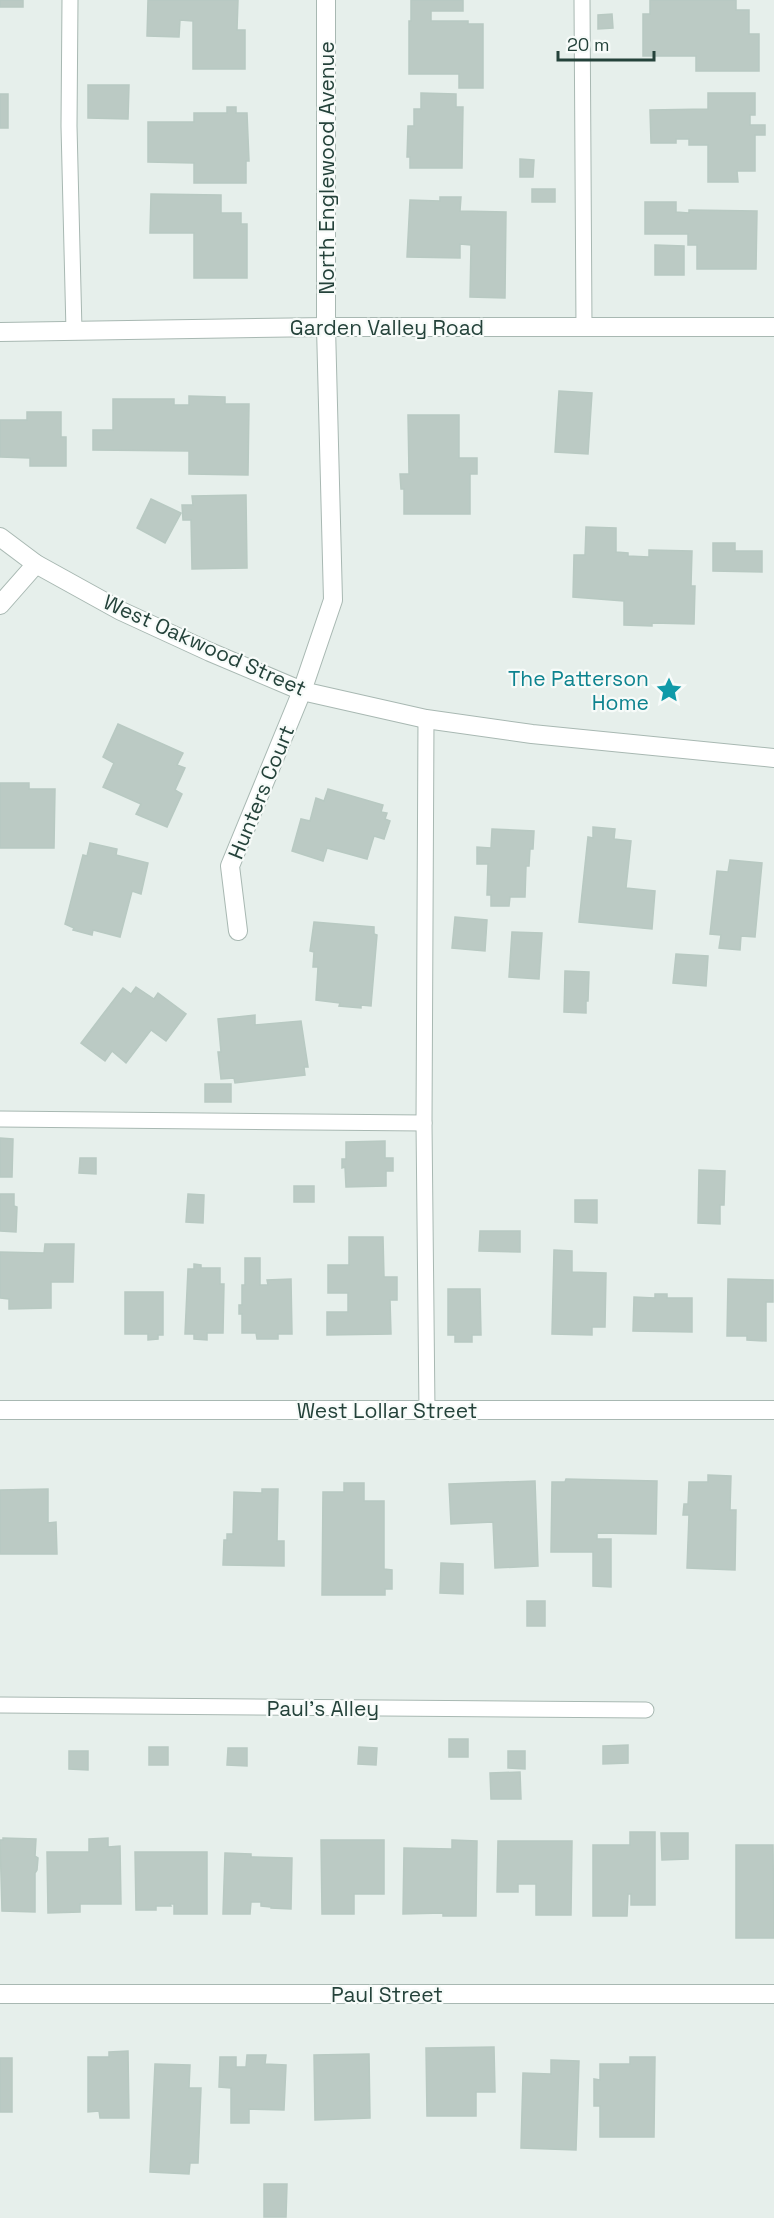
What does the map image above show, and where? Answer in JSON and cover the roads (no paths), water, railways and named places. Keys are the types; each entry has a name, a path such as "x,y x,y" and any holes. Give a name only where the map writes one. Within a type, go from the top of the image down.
{"street":[{"name":"North Englewood Avenue","path":"302,691 333,600 326,327 326,0"},
{"name":"Garden Valley Road","path":"0,332 326,327 774,327"},
{"name":"West Oakwood Street","path":"0,537 36,564 121,611 302,691 426,719 532,734 774,758"},
{"path":"0,605 36,564"},
{"name":"Hunters Court","path":"238,931 230,866 302,691"},
{"name":"West Lollar Street","path":"0,1410 774,1410"},
{"name":"Paul Street","path":"0,1994 774,1994"}],"lane":[{"path":"70,0 69,126 74,331"},
{"path":"582,0 584,327"},
{"path":"426,719 424,1123 427,1410"},
{"path":"0,1119 424,1123"},
{"name":"Paul's Alley","path":"0,1705 646,1710"}],"place":[{"name":"The Patterson Home","path":"669,690"}]}
